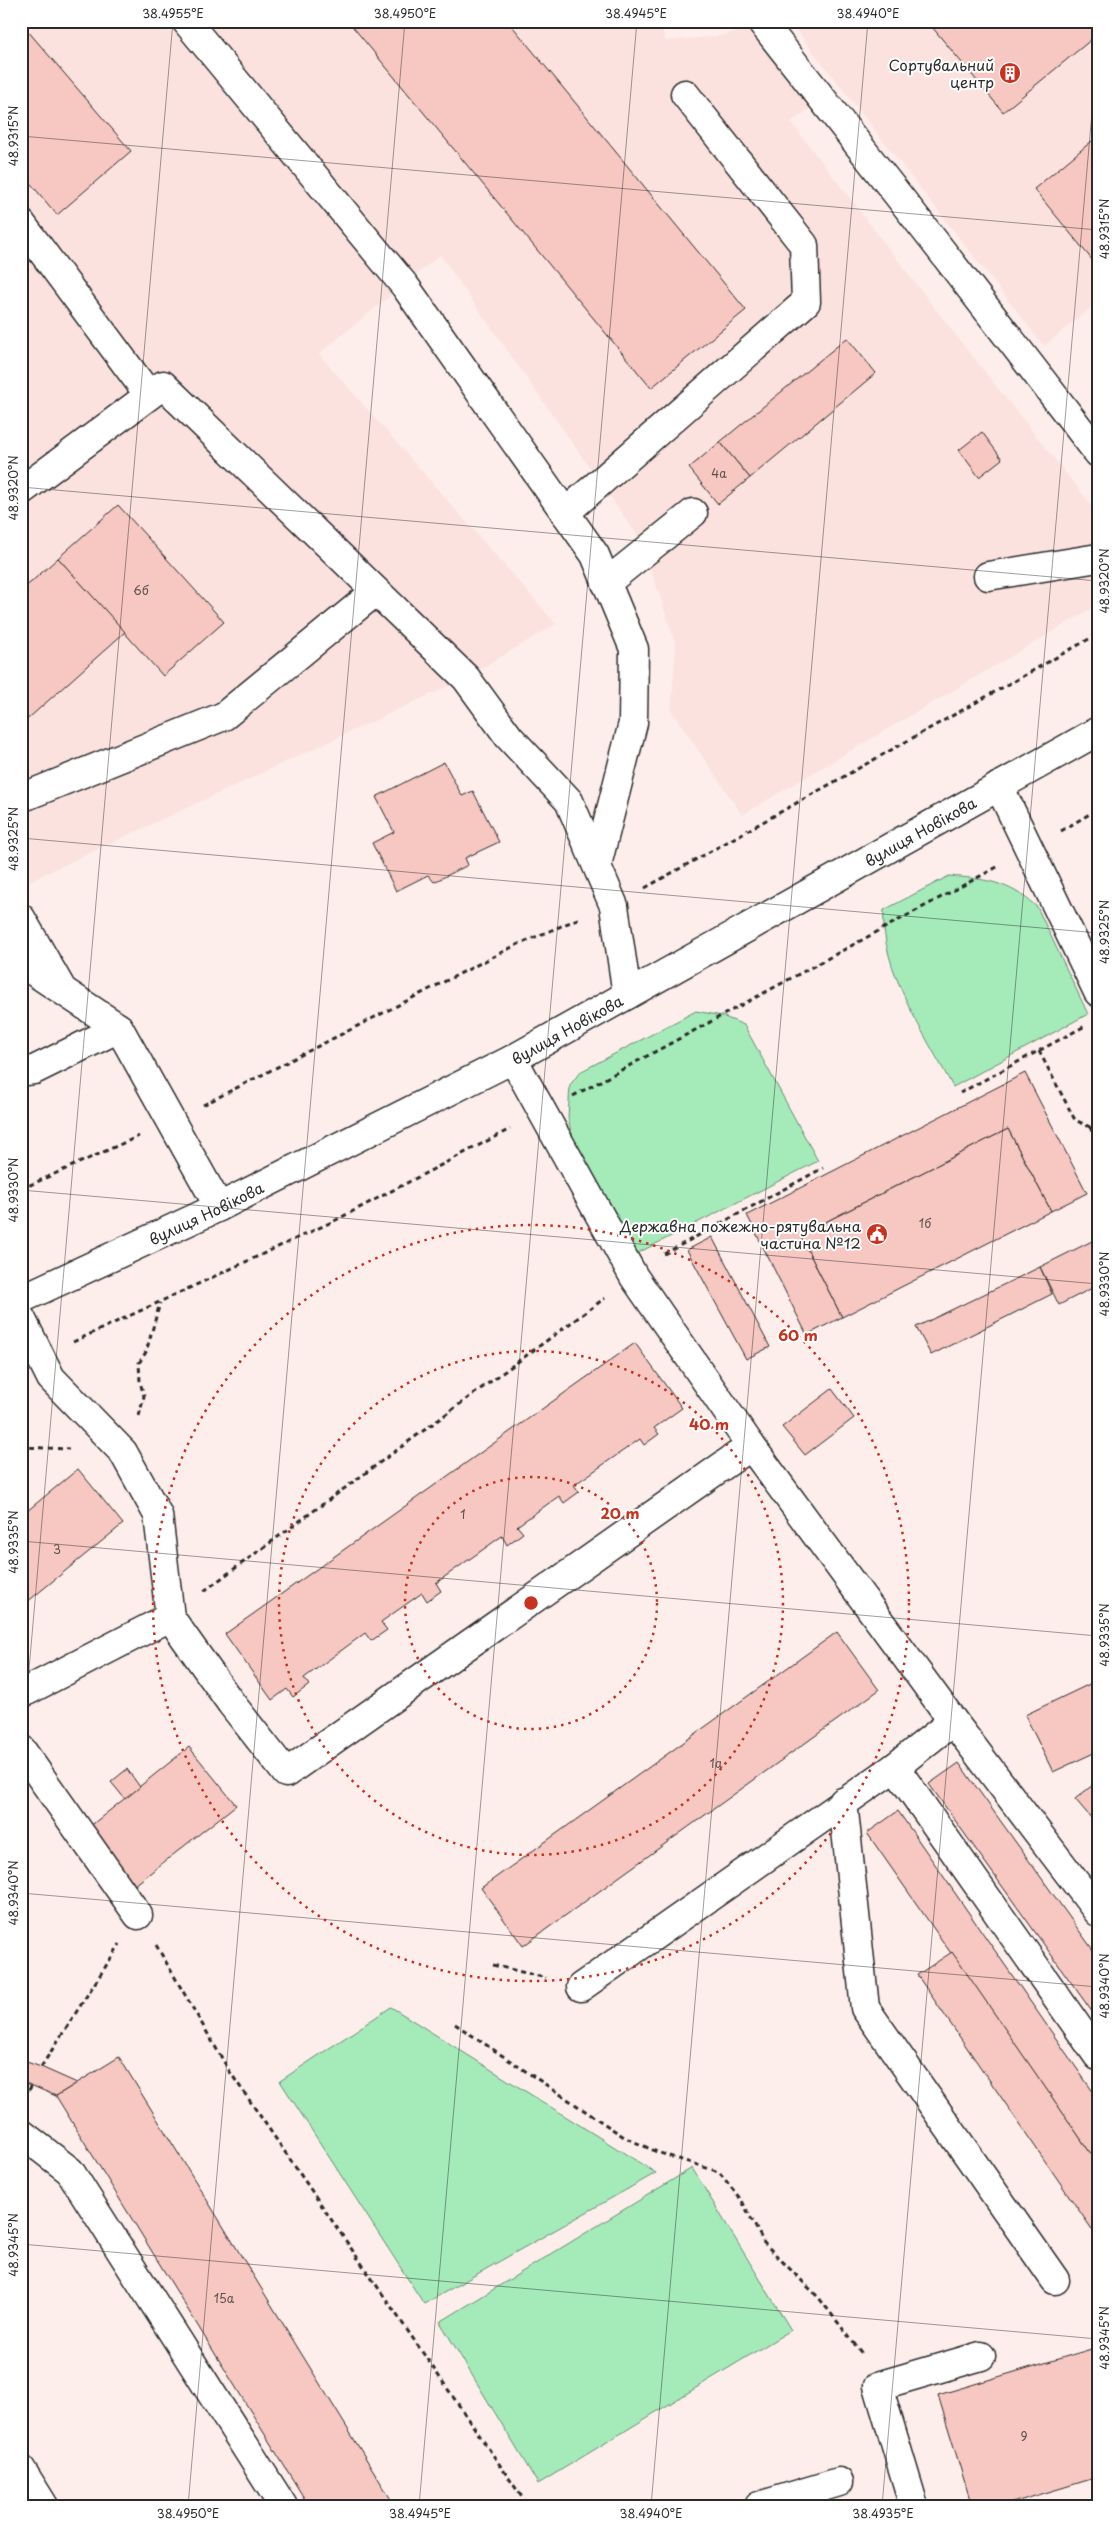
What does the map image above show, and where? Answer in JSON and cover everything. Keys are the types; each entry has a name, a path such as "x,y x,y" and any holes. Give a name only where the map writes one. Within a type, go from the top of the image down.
{"main road":[{"path":"186,21 405,286 595,555 634,649 633,723 597,865"},
{"path":"761,21 1098,453"},
{"path":"565,513 806,302 804,246 685,94"},
{"path":"21,223 149,395"},
{"path":"21,491 162,385 466,678 509,737 569,801 614,906 627,996"},
{"path":"606,583 693,513"},
{"path":"988,576 1098,558"},
{"path":"21,798 224,716 376,592"},
{"name":"вулиця Новікова","path":"21,1299 219,1207 513,1059 1098,731"},
{"path":"999,786 1098,992"},
{"path":"21,918 62,990"},
{"path":"21,963 119,1028 219,1207"},
{"path":"21,1072 34,1070 119,1028"},
{"path":"513,1059 634,1277 751,1446 953,1721 1098,1912"},
{"path":"21,1318 51,1378 123,1452 158,1515 170,1617 231,1703 286,1773 751,1446"},
{"path":"21,1694 170,1617"},
{"path":"581,1987 895,1767 953,1721"},
{"path":"21,1749 138,1915"},
{"path":"895,1767 1098,2056"},
{"path":"843,1802 865,2008 1055,2280"},
{"path":"21,2134 70,2170 283,2506"},
{"path":"914,2506 878,2386 981,2356"},
{"path":"21,2469 44,2506"},
{"path":"759,2506 839,2482"}],"path":[{"path":"21,1189 171,1122 278,1065 514,946 614,906 1098,634"},
{"path":"41,1358 336,1220 542,1112 977,878"},
{"path":"960,1093 1089,1024"},
{"path":"1039,1050 1075,1120 1090,1127 1098,1143"},
{"path":"1090,1127 1098,1122"},
{"path":"170,1617 634,1277 652,1261 822,1168"},
{"path":"123,1452 136,1424 144,1396 140,1382 139,1363 146,1352 160,1302"},
{"path":"41,2068 138,1915 230,2072 528,2506"},
{"path":"493,1965 581,1987"},
{"path":"455,2024 624,2138 657,2152 719,2172 742,2201 764,2243 819,2298 864,2357 878,2386"},
{"path":"21,2103 32,2085"}],"shaded area":[{"path":"21,21 661,21 665,41 720,36 751,27 814,106 791,122 965,347 1098,513 1098,605 742,815 671,710 676,646 658,590 637,535 440,255 319,354 556,624 466,678 21,885"},
{"path":"789,21 1098,21 1098,136 1034,189 1098,267 1098,302 1044,346"}],"green space":[{"path":"949,876 974,878 996,883 1016,892 1037,907 1088,1014 953,1087 906,1001 889,955 884,932 884,910"},
{"path":"696,1011 722,1016 744,1025 818,1161 636,1254 575,1144 568,1118 570,1085 580,1072"},
{"path":"391,2007 656,2173 424,2304 280,2081"},
{"path":"692,2168 791,2330 538,2484 440,2322"}],"building":[{"path":"348,21 508,21 746,310 651,388"},
{"name":"Сортувальний центр","path":"927,21 1098,21 1098,34 1003,112"},
{"path":"21,23 131,151 57,215 21,172"},
{"path":"1098,136 1098,267 1034,189"},
{"path":"847,338 876,373 750,478 720,442"},
{"path":"982,432 1002,459 979,477 959,450"},
{"path":"720,442 750,478 718,504 689,468"},
{"path":"118,505 224,622 163,676 58,558"},
{"path":"58,558 125,632 21,725 21,591"},
{"path":"444,762 462,796 473,791 499,842 465,858 468,865 434,882 428,875 396,891 372,843 394,832 376,797"},
{"path":"1025,1073 1087,1193 1051,1211 1008,1129 800,1235 842,1317 807,1335 747,1215"},
{"path":"1008,1129 1051,1211 842,1317 800,1235"},
{"path":"712,1237 770,1347 746,1359 687,1250"},
{"path":"1098,1238 1098,1285 1059,1305 1040,1267"},
{"path":"1040,1267 1052,1294 931,1355 916,1327"},
{"path":"635,1343 682,1408 654,1428 659,1434 644,1445 640,1439 574,1485 579,1492 564,1503 559,1496 517,1526 523,1533 507,1545 502,1536 436,1583 441,1591 427,1601 422,1593 381,1622 387,1630 371,1641 365,1633 304,1678 309,1685 293,1697 287,1689 272,1700 225,1634"},
{"path":"832,1389 854,1418 805,1455 782,1427"},
{"path":"78,1469 123,1524 21,1607 21,1516"},
{"path":"837,1632 879,1690 523,1946 481,1888"},
{"path":"1098,1680 1098,1751 1053,1772 1025,1715"},
{"path":"189,1747 236,1805 135,1885 89,1827"},
{"path":"959,1763 1098,1957 1098,2020 929,1784"},
{"path":"127,1769 140,1787 125,1799 111,1782"},
{"path":"1098,1781 1098,1826 1075,1799"},
{"path":"898,1811 1098,2099 1098,2164 867,1833"},
{"path":"952,1952 1098,2164 1098,2238 917,1975"},
{"path":"119,2057 392,2501 384,2506 309,2506 56,2096"},
{"path":"21,2060 77,2083 56,2096 21,2081"},
{"path":"1098,2347 1098,2477 1002,2506 972,2506 938,2395"}],"place":[{"name":"Сортувальний центр","path":"1010,73"},
{"name":"Державна пожежно-рятувальна частина №12","path":"877,1234"}]}
